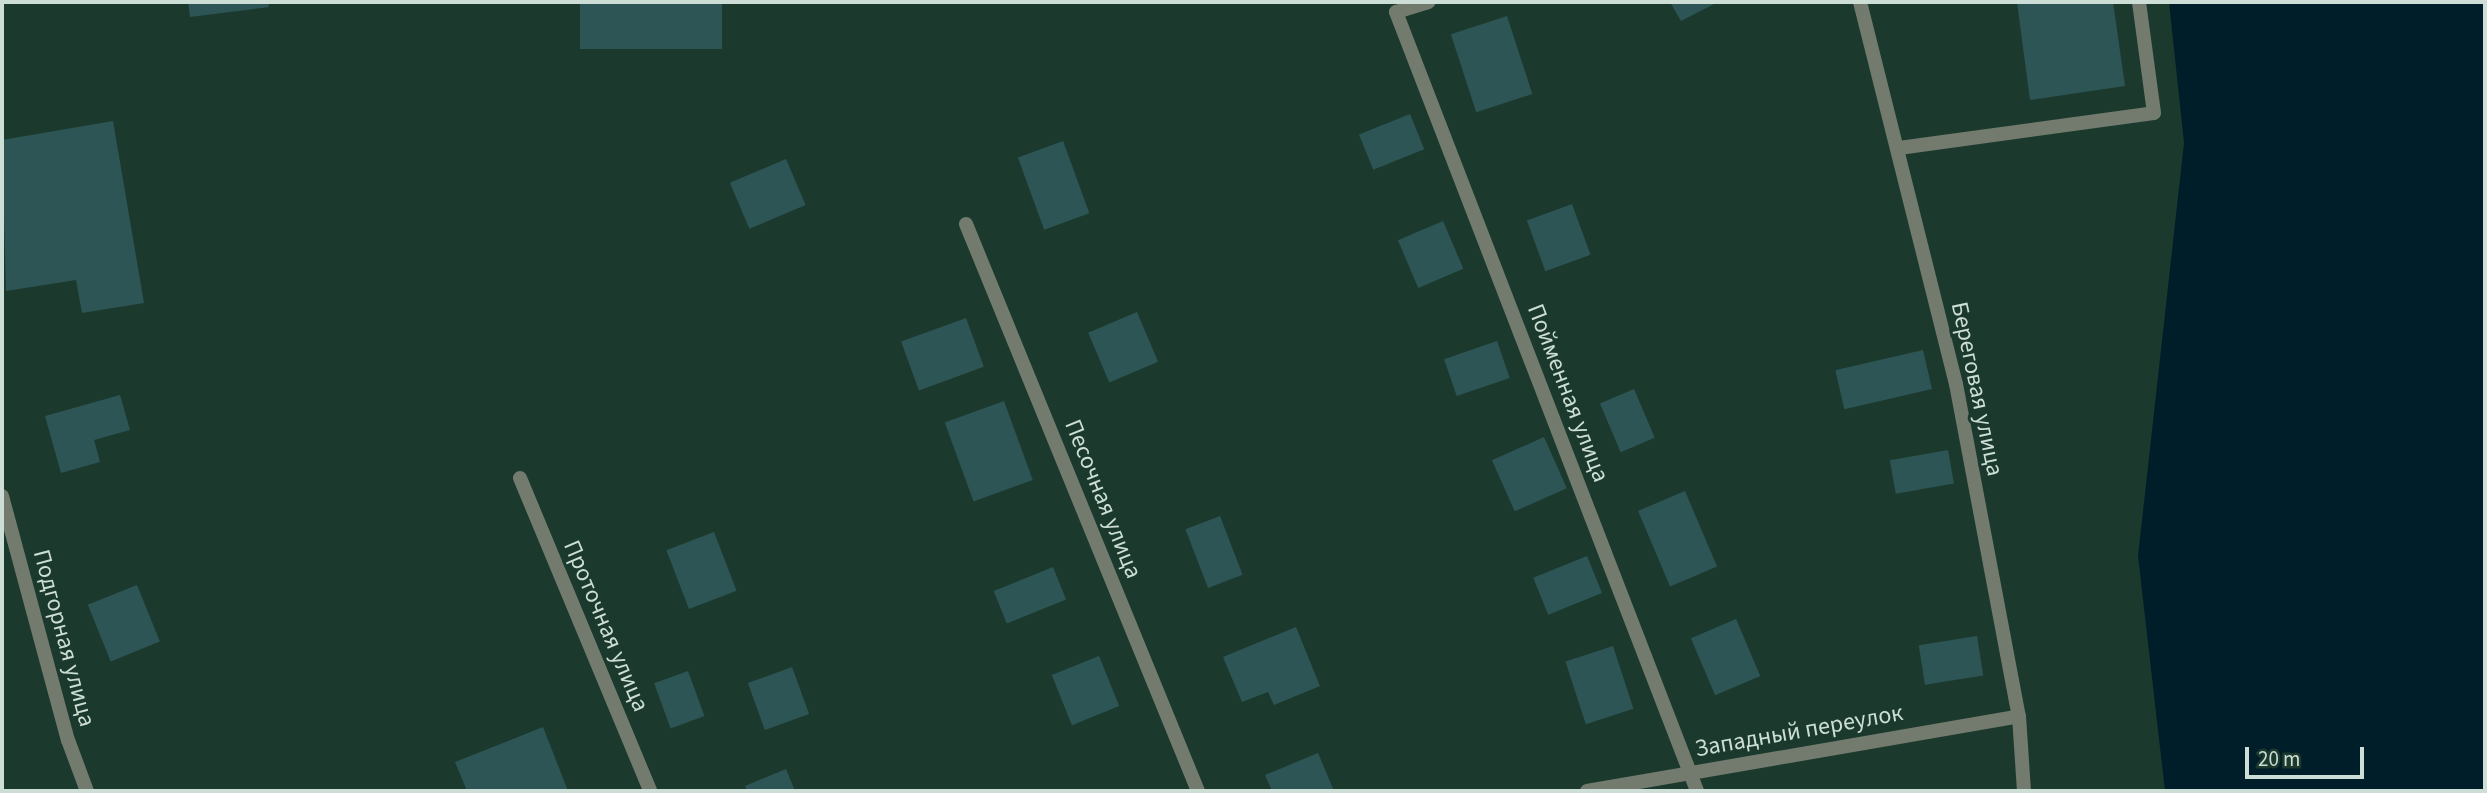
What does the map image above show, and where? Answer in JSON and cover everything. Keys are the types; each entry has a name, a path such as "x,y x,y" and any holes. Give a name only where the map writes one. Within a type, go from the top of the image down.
{"street":[{"name":"Пойменная улица","path":"1429,2 1396,12 1697,791"},
{"name":"Береговая улица","path":"1860,2 1899,148 1956,384 2019,716 2024,791"},
{"path":"1899,148 2154,113 2138,2"},
{"name":"Песочная улица","path":"966,224 1198,791"},
{"name":"Проточная улица","path":"520,478 650,791"},
{"name":"Подгорная улица","path":"2,496 68,740 88,791"},
{"name":"Западный переулок","path":"1587,791 2019,716"}],"water":[{"path":"2169,2 2485,2 2485,791 2165,791 2138,556 2184,143"}],"building":[{"path":"188,2 268,2 269,7 190,17"},
{"path":"580,2 722,2 722,49 580,49"},
{"path":"1670,2 1718,2 1681,21"},
{"path":"2017,2 2113,2 2125,86 2030,100"},
{"path":"1507,16 1532,94 1476,112 1451,34"},
{"path":"1410,114 1424,149 1373,170 1359,135"},
{"path":"113,121 144,303 82,313 76,280 6,291 2,140"},
{"path":"1063,141 1089,213 1044,230 1018,157"},
{"path":"786,159 806,205 749,229 730,183"},
{"path":"1572,204 1590,255 1545,271 1527,220"},
{"path":"1443,221 1463,269 1418,288 1398,240"},
{"path":"1137,312 1158,362 1109,382 1088,333"},
{"path":"966,318 984,367 919,390 901,342"},
{"path":"1497,341 1510,378 1457,396 1444,359"},
{"path":"1923,350 1932,389 1844,409 1835,370"},
{"path":"1634,389 1655,438 1621,452 1600,403"},
{"path":"120,395 130,430 94,440 100,462 61,473 45,416"},
{"path":"1004,401 1033,480 974,501 945,423"},
{"path":"1544,437 1567,488 1515,511 1492,460"},
{"path":"1948,450 1954,483 1896,494 1890,460"},
{"path":"1685,491 1717,566 1670,586 1638,511"},
{"path":"1220,516 1243,575 1208,588 1185,529"},
{"path":"714,532 737,591 689,609 666,550"},
{"path":"1587,556 1602,593 1548,615 1533,578"},
{"path":"1053,567 1066,599 1007,623 994,591"},
{"path":"137,585 160,642 111,661 88,605"},
{"path":"1736,619 1760,676 1715,695 1691,638"},
{"path":"1296,627 1320,686 1274,705 1268,692 1242,702 1223,657"},
{"path":"1977,636 1983,676 1925,685 1919,645"},
{"path":"1613,646 1633,709 1586,724 1565,661"},
{"path":"1099,656 1119,706 1072,725 1052,675"},
{"path":"792,667 809,714 765,730 748,683"},
{"path":"688,671 704,716 671,728 654,683"},
{"path":"543,727 568,791 467,791 455,762"},
{"path":"1318,753 1334,791 1272,791 1265,775"},
{"path":"786,769 795,791 747,791 745,786"}]}
